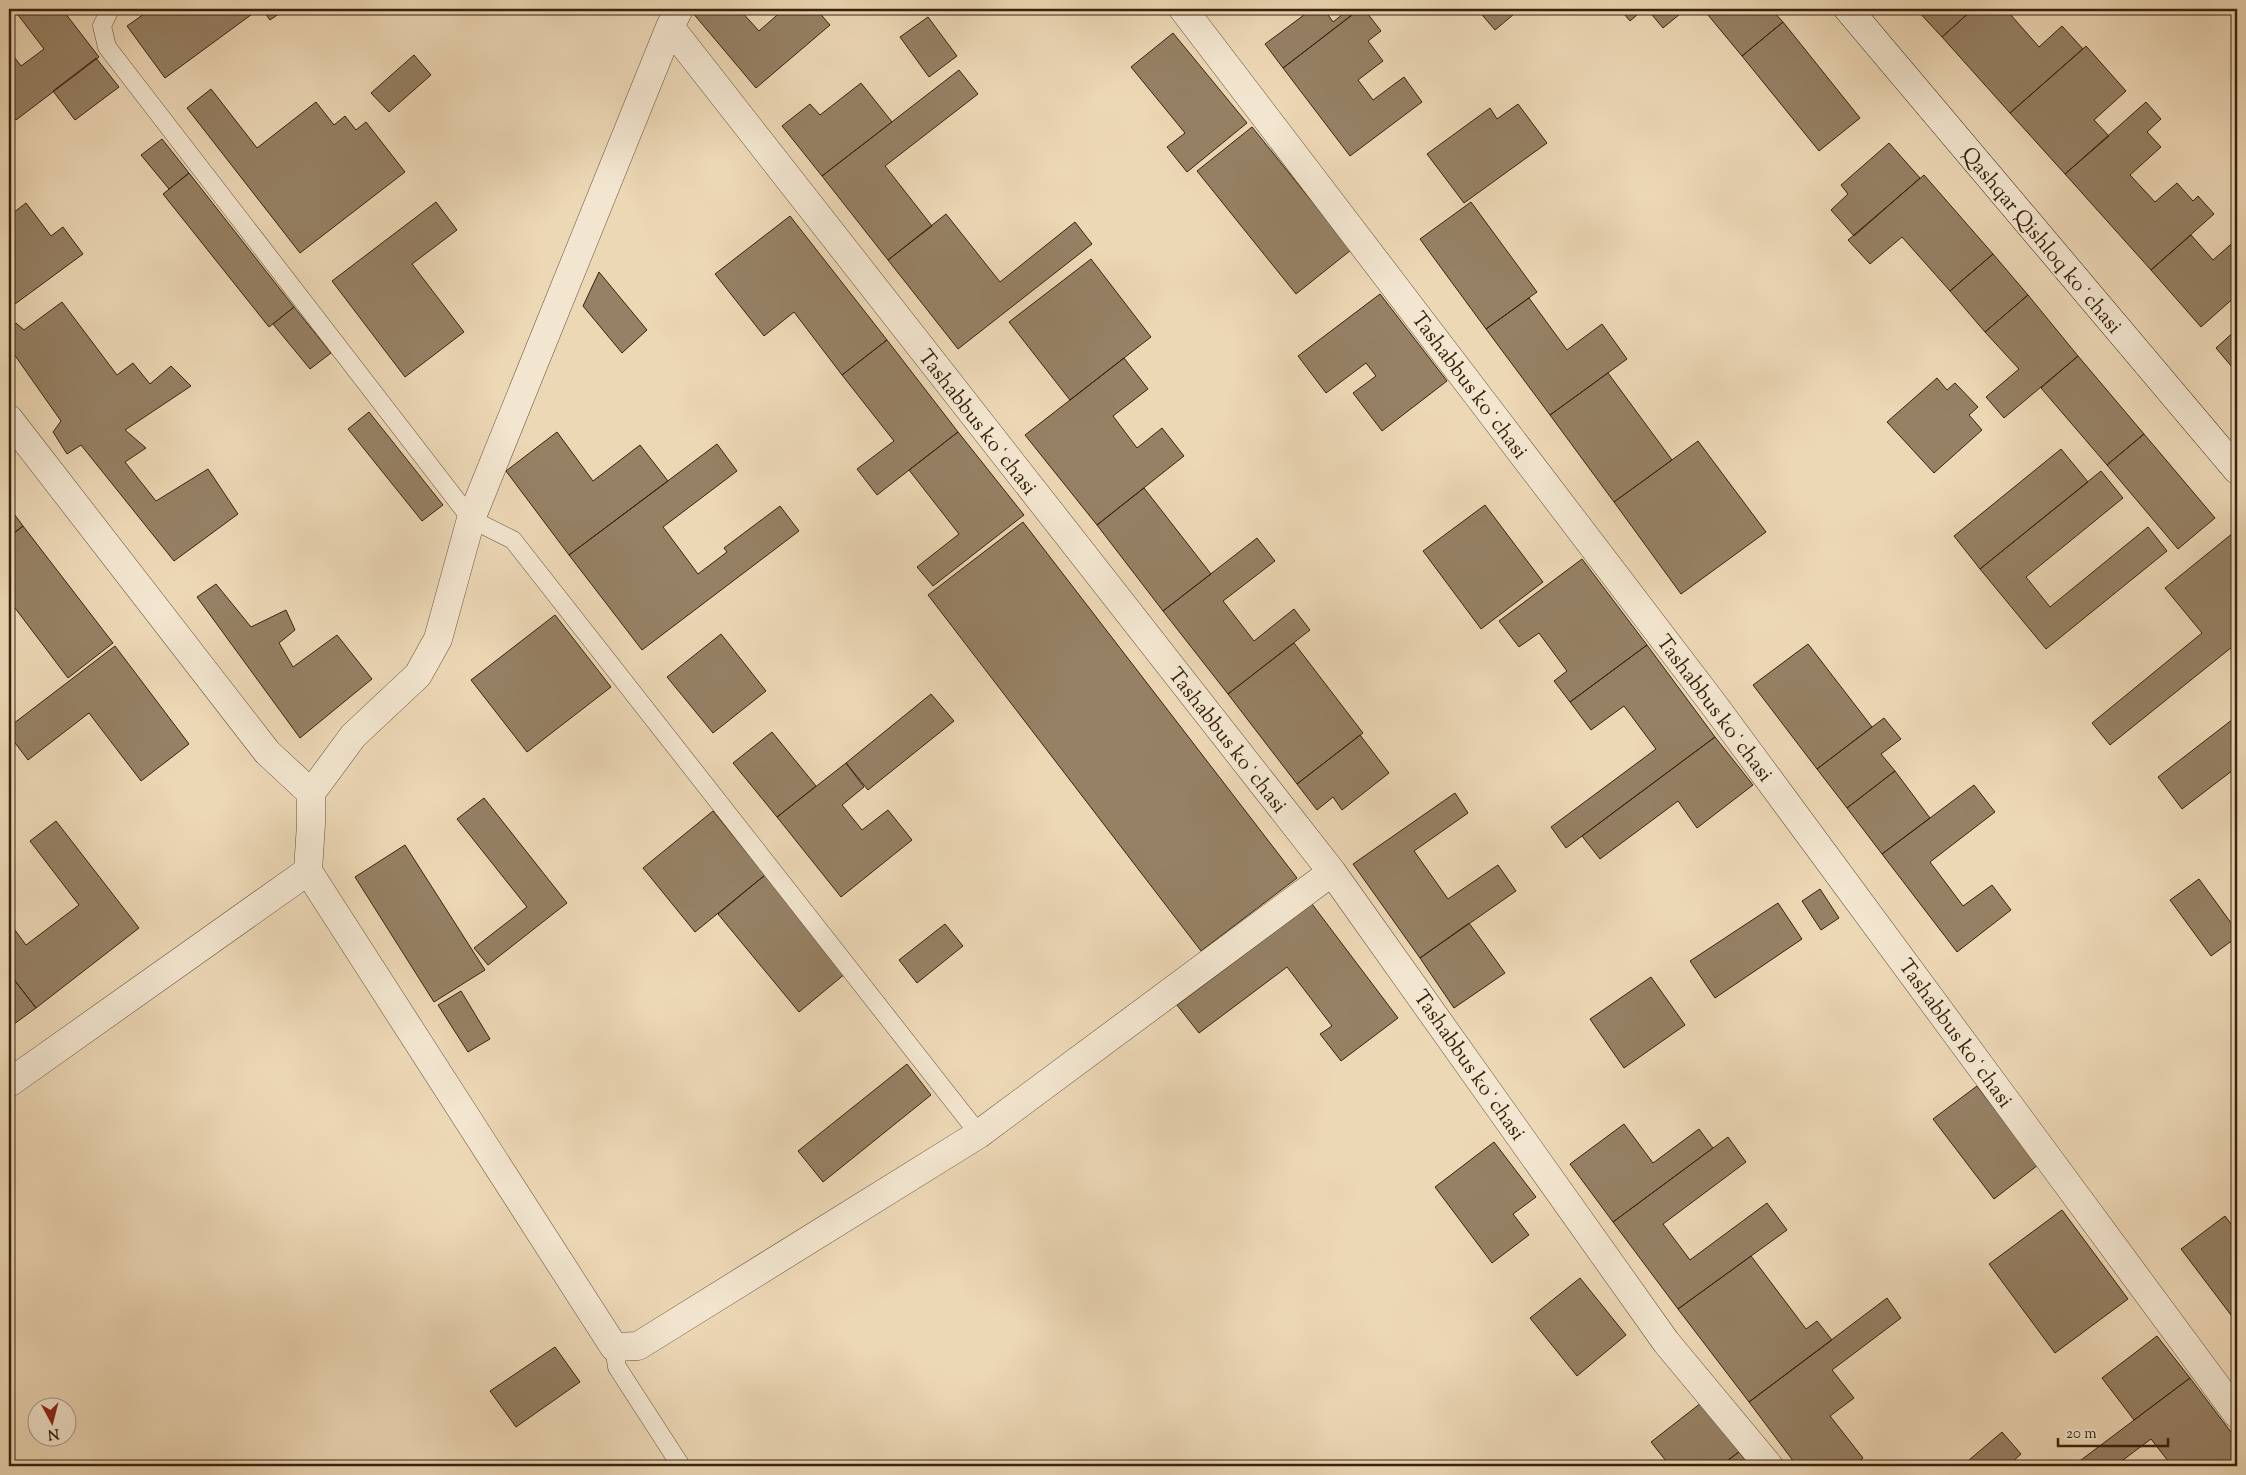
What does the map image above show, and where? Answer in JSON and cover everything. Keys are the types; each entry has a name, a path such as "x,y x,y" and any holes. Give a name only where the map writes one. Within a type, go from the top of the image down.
{"street":[{"name":"Tashabbus koʻchasi","path":"1183,9 1714,705 2237,1414"},
{"name":"Qashqar Qishloq koʻchasi","path":"1848,9 2237,470"},
{"path":"675,18 471,519 438,639 418,674 353,736 311,793 312,824 308,871 614,1347 638,1346 979,1134 1332,872"},
{"name":"Tashabbus koʻchasi","path":"675,18 1332,872 1666,1342 1769,1466"},
{"path":"9,419 267,752 311,793"},
{"path":"9,1083 308,871"}],"lane":[{"path":"110,9 102,26 107,47 471,519 513,540 979,1134"},
{"path":"614,1347 618,1367 681,1466"}],"building":[{"path":"17,9 62,9 99,57 16,120 9,111 9,50 21,66 44,49 15,11"},
{"path":"151,9 259,9 165,78 127,26"},
{"path":"262,9 286,9 270,20"},
{"path":"696,9 739,9 759,31 784,9 816,9 830,25 756,88 692,12"},
{"path":"1312,9 1324,9 1333,22 1349,9 1353,14 1283,68 1265,44"},
{"path":"1360,9 1364,9 1381,31 1368,41 1383,61 1358,80 1373,100 1404,77 1422,102 1350,156 1283,68"},
{"path":"1477,9 1520,9 1495,30"},
{"path":"1620,9 1644,9 1630,21"},
{"path":"1647,9 1686,9 1663,28"},
{"path":"1703,9 1771,9 1783,22 1742,56"},
{"path":"1916,9 1973,9 1942,37"},
{"path":"1973,9 2016,9 2010,14 2039,47 2062,26 2083,49 2010,113 1942,37"},
{"path":"928,17 957,56 929,77 900,37"},
{"path":"1783,22 1860,118 1819,151 1742,56"},
{"path":"1173,33 1247,123 1187,172 1167,147 1185,133 1131,67"},
{"path":"2086,46 2126,91 2094,120 2109,136 2065,174 2010,113"},
{"path":"414,55 431,75 389,112 371,93"},
{"path":"96,58 119,87 75,120 53,91"},
{"path":"959,70 978,94 885,166 932,226 888,260 822,176"},
{"path":"861,83 892,122 822,176 782,126 810,104 820,115"},
{"path":"211,89 257,148 316,102 334,125 345,116 356,130 366,122 405,172 300,253 187,108"},
{"path":"2146,102 2161,119 2147,132 2161,147 2130,175 2155,202 2177,183 2193,201 2198,196 2214,214 2151,270 2065,174"},
{"path":"1518,104 1547,143 1464,203 1427,154 1490,108 1497,119"},
{"path":"1252,127 1351,250 1296,294 1197,171"},
{"path":"162,139 189,173 169,189 141,155"},
{"path":"1889,143 1920,178 1854,236 1831,210 1848,194 1841,185"},
{"path":"189,173 294,307 269,327 163,194"},
{"path":"1924,175 1993,254 1950,291 1902,237 1870,264 1848,240"},
{"path":"436,202 457,230 412,264 464,332 405,377 332,281"},
{"path":"1471,202 1537,292 1486,329 1420,239"},
{"path":"26,203 51,236 63,227 83,254 15,304 9,296 9,216"},
{"path":"946,214 1000,282 1075,222 1092,244 958,349 888,260"},
{"path":"790,216 887,340 842,375 794,312 764,336 715,274"},
{"path":"2191,235 2213,260 2237,239 2237,295 2201,327 2151,270"},
{"path":"1993,254 2028,295 1985,332 1950,291"},
{"path":"1091,259 1151,337 1070,400 1009,322"},
{"path":"599,272 647,330 622,353 583,306"},
{"path":"1380,294 1447,381 1382,431 1353,393 1376,376 1366,363 1326,393 1298,356"},
{"path":"2028,295 2078,356 2004,418 1986,397 2019,369 1985,332"},
{"path":"1529,298 1567,350 1602,324 1627,359 1550,415 1486,329"},
{"path":"62,302 117,375 133,363 150,384 171,366 191,386 125,430 146,448 125,462 156,501 208,469 238,514 174,561 81,445 67,454 53,432 61,421 9,347 9,329 16,323 24,330"},
{"path":"294,307 331,353 310,369 273,324"},
{"path":"2237,329 2237,373 2216,348"},
{"path":"887,340 958,432 877,495 857,469 894,441 842,375"},
{"path":"2078,356 2144,434 2107,465 2041,388"},
{"path":"1124,358 1148,389 1113,416 1137,448 1162,428 1184,456 1097,525 1025,435"},
{"path":"1608,373 1672,460 1614,502 1550,415"},
{"path":"1937,378 1947,390 1955,383 1978,407 1969,415 1982,430 1934,473 1887,422"},
{"path":"369,412 443,505 422,521 348,429"},
{"path":"557,432 593,481 640,445 668,481 569,555 506,471"},
{"path":"958,432 1024,515 933,586 917,567 959,534 909,470"},
{"path":"2144,434 2215,518 2178,549 2107,465"},
{"path":"1698,441 1766,532 1681,594 1614,502"},
{"path":"717,444 737,471 663,527 698,574 727,552 724,548 780,506 799,531 642,650 569,555"},
{"path":"2061,449 2088,482 1980,569 1954,536"},
{"path":"2101,471 2123,498 2026,577 2050,607 2148,527 2167,551 2046,649 1980,569"},
{"path":"1144,488 1211,574 1163,611 1097,525"},
{"path":"1485,505 1543,582 1481,629 1423,551"},
{"path":"9,507 23,526 9,537"},
{"path":"1023,522 1297,878 1201,951 928,595"},
{"path":"23,526 113,643 68,678 9,600 9,537"},
{"path":"2233,533 2237,538 2237,643 2110,745 2092,723 2202,633 2165,588"},
{"path":"1257,538 1275,561 1223,601 1254,641 1294,609 1310,630 1228,694 1163,611"},
{"path":"1582,559 1647,645 1570,702 1554,681 1567,671 1539,633 1519,647 1499,621"},
{"path":"216,584 251,627 286,610 295,630 279,643 293,667 337,635 372,679 300,738 197,597"},
{"path":"555,615 611,687 527,752 471,680"},
{"path":"721,634 766,691 713,733 667,677"},
{"path":"1294,643 1363,733 1297,784 1228,694"},
{"path":"1808,644 1872,727 1817,769 1753,685"},
{"path":"1647,645 1715,737 1566,848 1551,827 1656,749 1624,706 1591,730 1570,702"},
{"path":"115,646 189,744 141,781 89,713 28,760 9,735 9,727"},
{"path":"931,694 954,721 868,790 846,763"},
{"path":"2237,716 2237,767 2182,809 2158,777"},
{"path":"1884,718 1901,739 1881,754 1895,771 1847,808 1817,769"},
{"path":"772,732 816,786 777,817 733,763"},
{"path":"1360,735 1389,773 1342,810 1333,797 1317,810 1297,784"},
{"path":"1715,737 1753,785 1697,828 1678,801 1600,859 1582,836"},
{"path":"846,763 864,787 842,805 862,830 888,810 912,840 841,897 777,817"},
{"path":"1895,771 1930,818 1882,854 1847,808"},
{"path":"1974,785 1995,812 1930,862 1963,906 1992,885 2011,910 1957,952 1882,854"},
{"path":"1455,793 1468,813 1414,851 1448,899 1498,865 1516,891 1420,958 1353,864"},
{"path":"484,798 567,903 488,965 474,948 527,907 457,819"},
{"path":"713,811 765,875 695,932 643,868"},
{"path":"56,821 139,928 36,1008 9,973 9,922 26,945 79,905 30,841"},
{"path":"405,845 485,970 434,1002 355,877"},
{"path":"765,875 846,973 799,1012 718,914"},
{"path":"2199,879 2237,931 2237,937 2211,956 2170,900"},
{"path":"1820,889 1839,918 1821,930 1802,901"},
{"path":"1778,903 1802,939 1715,998 1690,961"},
{"path":"1312,904 1398,1018 1341,1061 1320,1034 1332,1026 1287,967 1199,1033 1177,1005"},
{"path":"1469,923 1505,973 1454,1008 1420,958"},
{"path":"945,924 963,946 917,983 899,960"},
{"path":"9,973 36,1008 10,1027 9,1025"},
{"path":"1651,977 1685,1025 1624,1068 1590,1019"},
{"path":"461,991 490,1039 468,1052 438,1005"},
{"path":"907,1064 931,1095 823,1182 798,1151"},
{"path":"1977,1086 2038,1165 1994,1199 1933,1119"},
{"path":"1624,1124 1653,1163 1699,1129 1713,1148 1613,1222 1570,1164"},
{"path":"1728,1137 1746,1162 1663,1224 1690,1260 1767,1203 1787,1230 1678,1309 1613,1222"},
{"path":"1494,1142 1536,1197 1513,1214 1529,1235 1492,1263 1435,1187"},
{"path":"2062,1210 2128,1299 2055,1353 1989,1264"},
{"path":"2225,1216 2237,1232 2237,1323 2181,1249"},
{"path":"1751,1256 1806,1329 1817,1321 1832,1340 1749,1402 1678,1309"},
{"path":"1580,1278 1626,1335 1577,1376 1530,1318"},
{"path":"1887,1298 1901,1318 1832,1370 1854,1398 1830,1416 1863,1458 1853,1466 1797,1466 1749,1402"},
{"path":"2157,1336 2190,1378 2134,1420 2102,1378"},
{"path":"555,1347 580,1382 516,1427 490,1391"},
{"path":"2190,1378 2237,1440 2237,1466 2172,1466 2151,1439 2115,1466 2073,1466"},
{"path":"1701,1403 1739,1452 1720,1466 1670,1466 1651,1442"},
{"path":"2002,1432 2021,1454 2008,1466 1962,1466"},
{"path":"1739,1452 1750,1466 1720,1466"}]}
